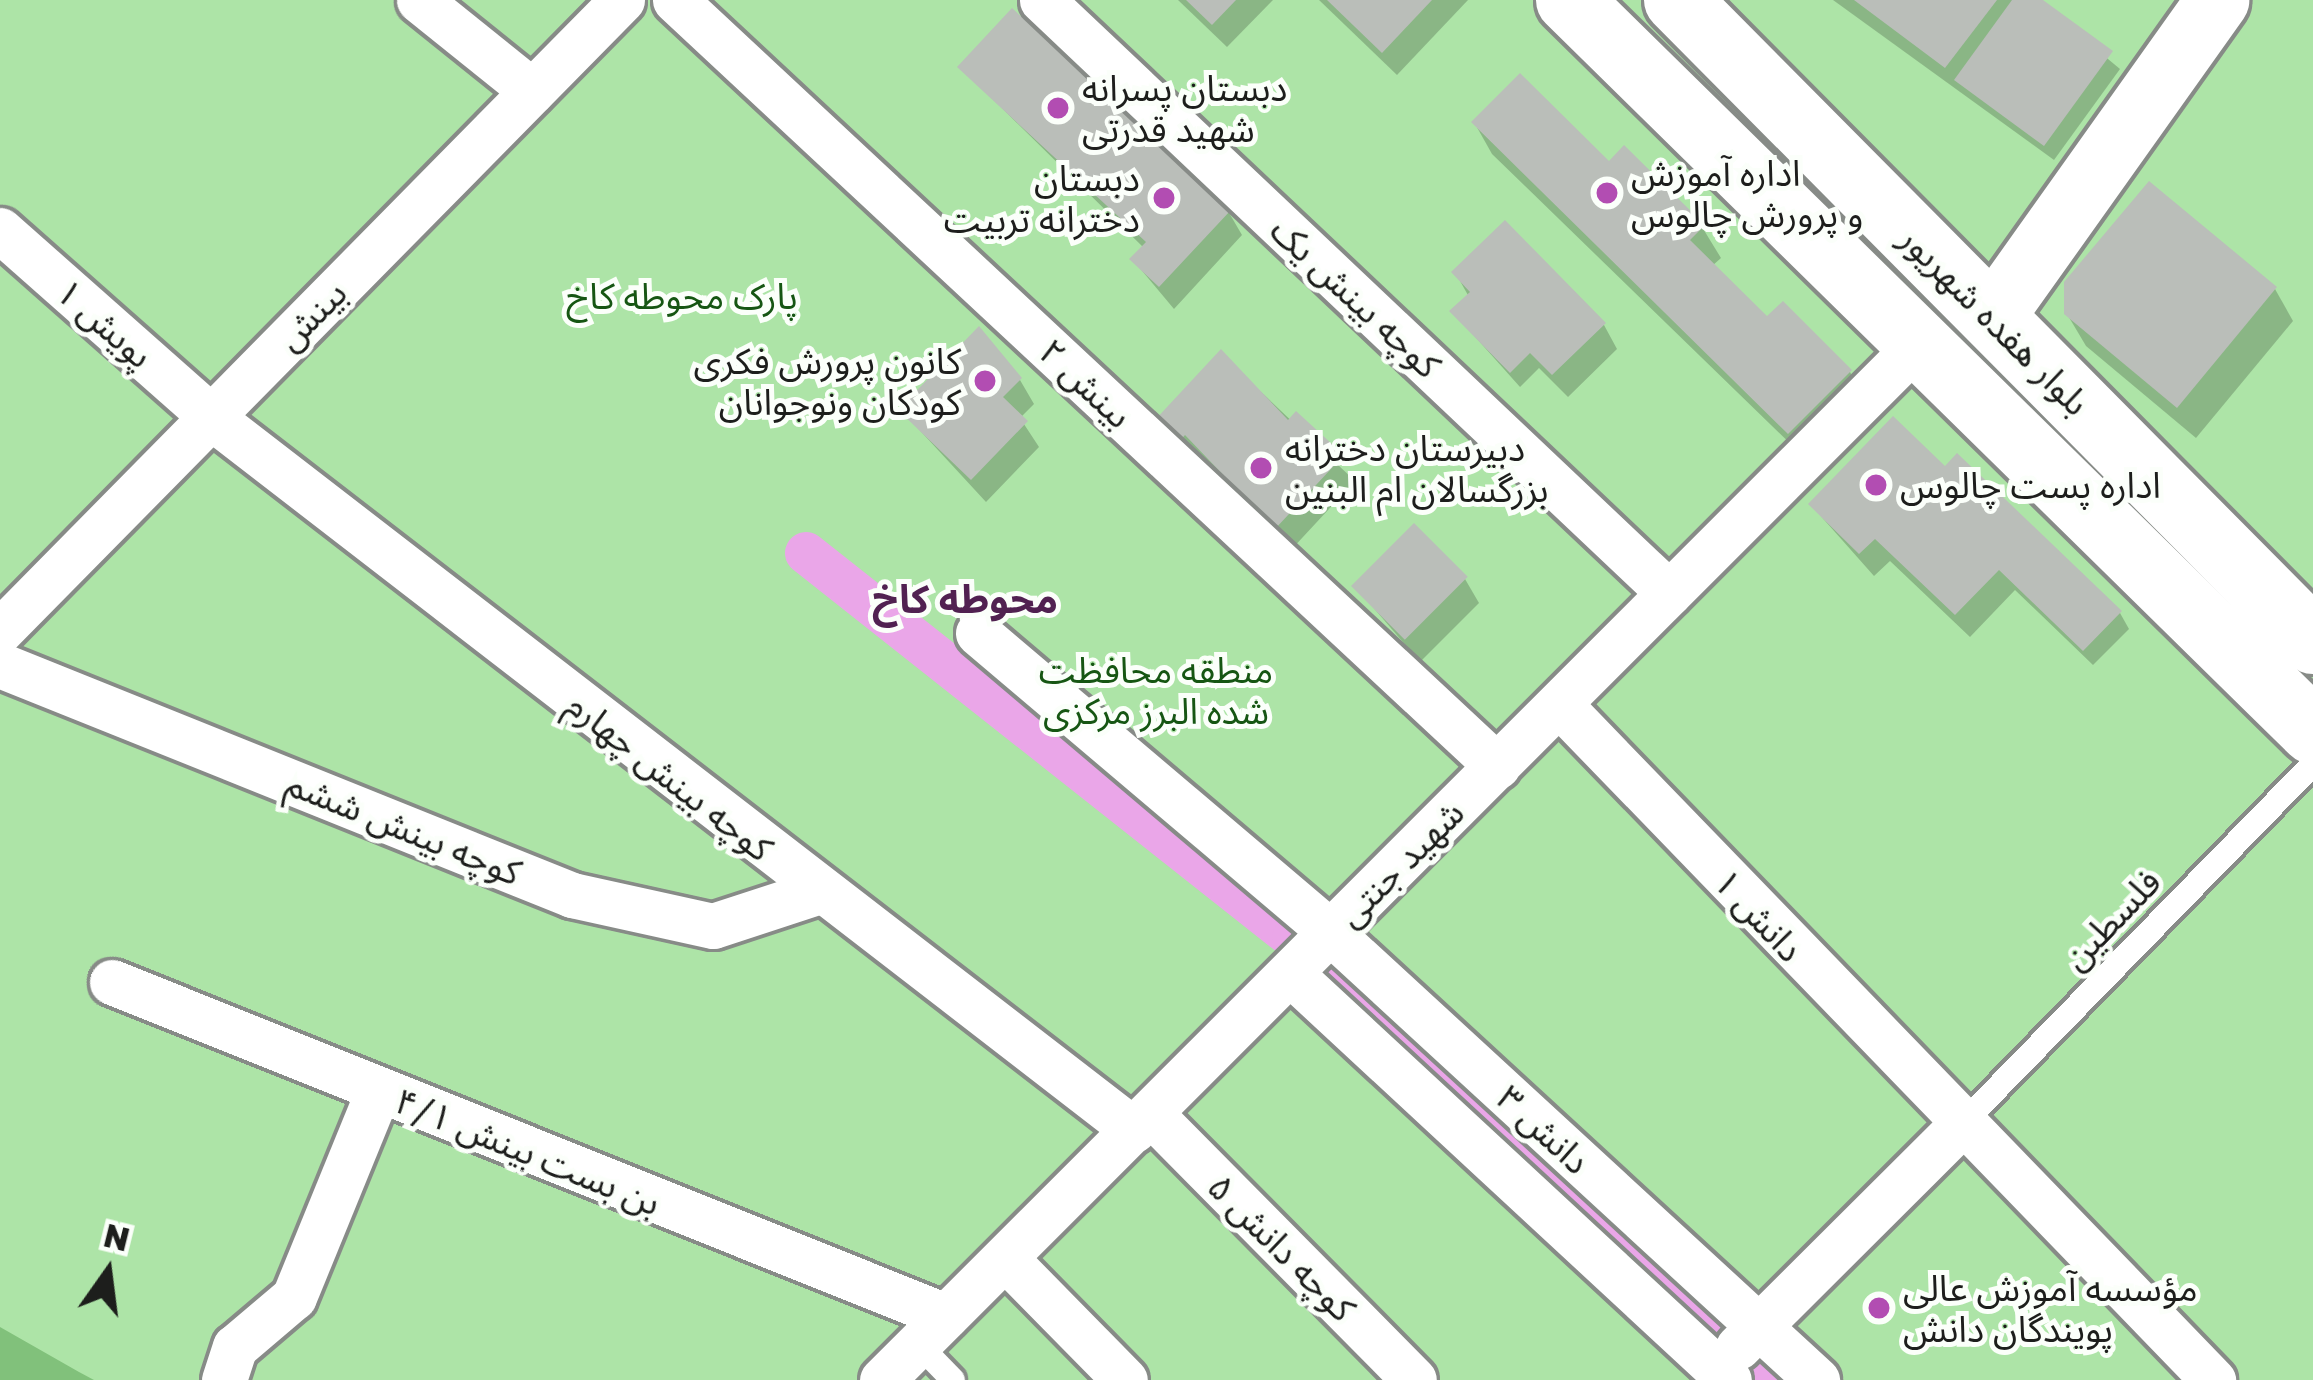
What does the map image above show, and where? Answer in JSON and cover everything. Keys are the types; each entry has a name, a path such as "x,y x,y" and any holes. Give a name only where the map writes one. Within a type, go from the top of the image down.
{"main road":[{"name":"بلوار هفده شهریور","path":"1569,0 2313,731"},
{"name":"بلوار هفده شهریور","path":"1677,0 2313,641"},
{"path":"1992,316 2217,0"},
{"path":"2067,492 2114,441"}],"street":[{"path":"419,0 532,91"},
{"name":"بینش","path":"0,631 622,0"},
{"name":"بینش ۲","path":"675,0 1497,766"},
{"name":"کوچه بینش یک","path":"1042,0 1670,593"},
{"name":"پویش ۱","path":"0,230 211,417"},
{"name":"شهید جنتی","path":"882,1380 1917,345"},
{"name":"کوچه بینش چهارم","path":"211,417 817,892 1142,1122"},
{"path":"977,633 1310,953"},
{"name":"کوچه بینش ششم","path":"0,665 572,895 713,926 817,892"},
{"name":"دانش ۱","path":"1559,704 1961,1125 2213,1380"},
{"name":"دانش ۳","path":"1310,953 1817,1380"},
{"name":"دانش ۳","path":"1310,953 1717,1376"},
{"name":"بن بست بینش ۴/۱","path":"112,982 932,1330"},
{"path":"224,1380 235,1347 294,1297 378,1091"},
{"name":"کوچه دانش ۵","path":"1142,1122 1414,1380"},
{"path":"1717,1376 1758,1326 1961,1125"},
{"path":"1005,1258 1125,1380"}],"lane":[{"name":"فلسطین","path":"1961,1125 2313,764"},
{"path":"932,1330 953,1380"}],"green space":[{"name":"منطقه محافظت شده البرز مرکزی","path":"0,0 2313,0 2313,1380 0,1380"},
{"path":"0,1327 79,1372 94,1380 0,1380"}],"building":[{"path":"1186,0 1236,0 1212,25"},
{"path":"1327,0 1432,0 1382,53"},
{"path":"1854,0 1997,0 1945,68"},
{"path":"2012,0 2043,0 2113,51 2044,146 1954,80"},
{"path":"1012,8 1231,210 1159,287 1129,259 1146,242 957,67"},
{"name":"اداره آموزش و پرورش چالوس","path":"1520,73 1609,161 1624,145 1705,225 1690,240 1767,316 1783,301 1852,370 1788,434 1471,122"},
{"path":"2149,181 2277,287 2177,408 2064,314 2064,282"},
{"path":"1505,220 1606,323 1552,375 1530,353 1510,373 1449,311 1470,292 1451,272"},
{"path":"979,326 1022,378 1003,397 1028,421 971,480 898,410"},
{"path":"1221,349 1288,420 1296,411 1344,455 1275,529 1185,435 1178,443 1154,421"},
{"path":"1893,416 1945,466 1957,453 2122,611 2083,651 1999,570 1955,615 1875,539 1859,554 1808,504"},
{"path":"1414,523 1468,577 1405,640 1351,586"}],"waterway":[{"path":"806,553 1293,938 1770,1380"}],"place":[{"name":"دبستان پسرانه شهید قدرتی","path":"1058,108"},
{"name":"اداره آموزش و پرورش چالوس","path":"1607,193"},
{"name":"دبستان دخترانه تربیت","path":"1164,198"},
{"name":"کانون پرورش فکری کودکان ونوجوانان","path":"985,381"},
{"name":"دبیرستان دخترانه بزرگسالان ام البنین","path":"1261,468"},
{"name":"اداره پست چالوس","path":"1876,485"},
{"name":"مؤسسه آموزش عالی پویندگان دانش","path":"1879,1308"}],"district":[{"name":"محوطه کاخ","path":"965,599"}],"park label":[{"name":"پارک محوطه کاخ","path":"682,296"}]}
